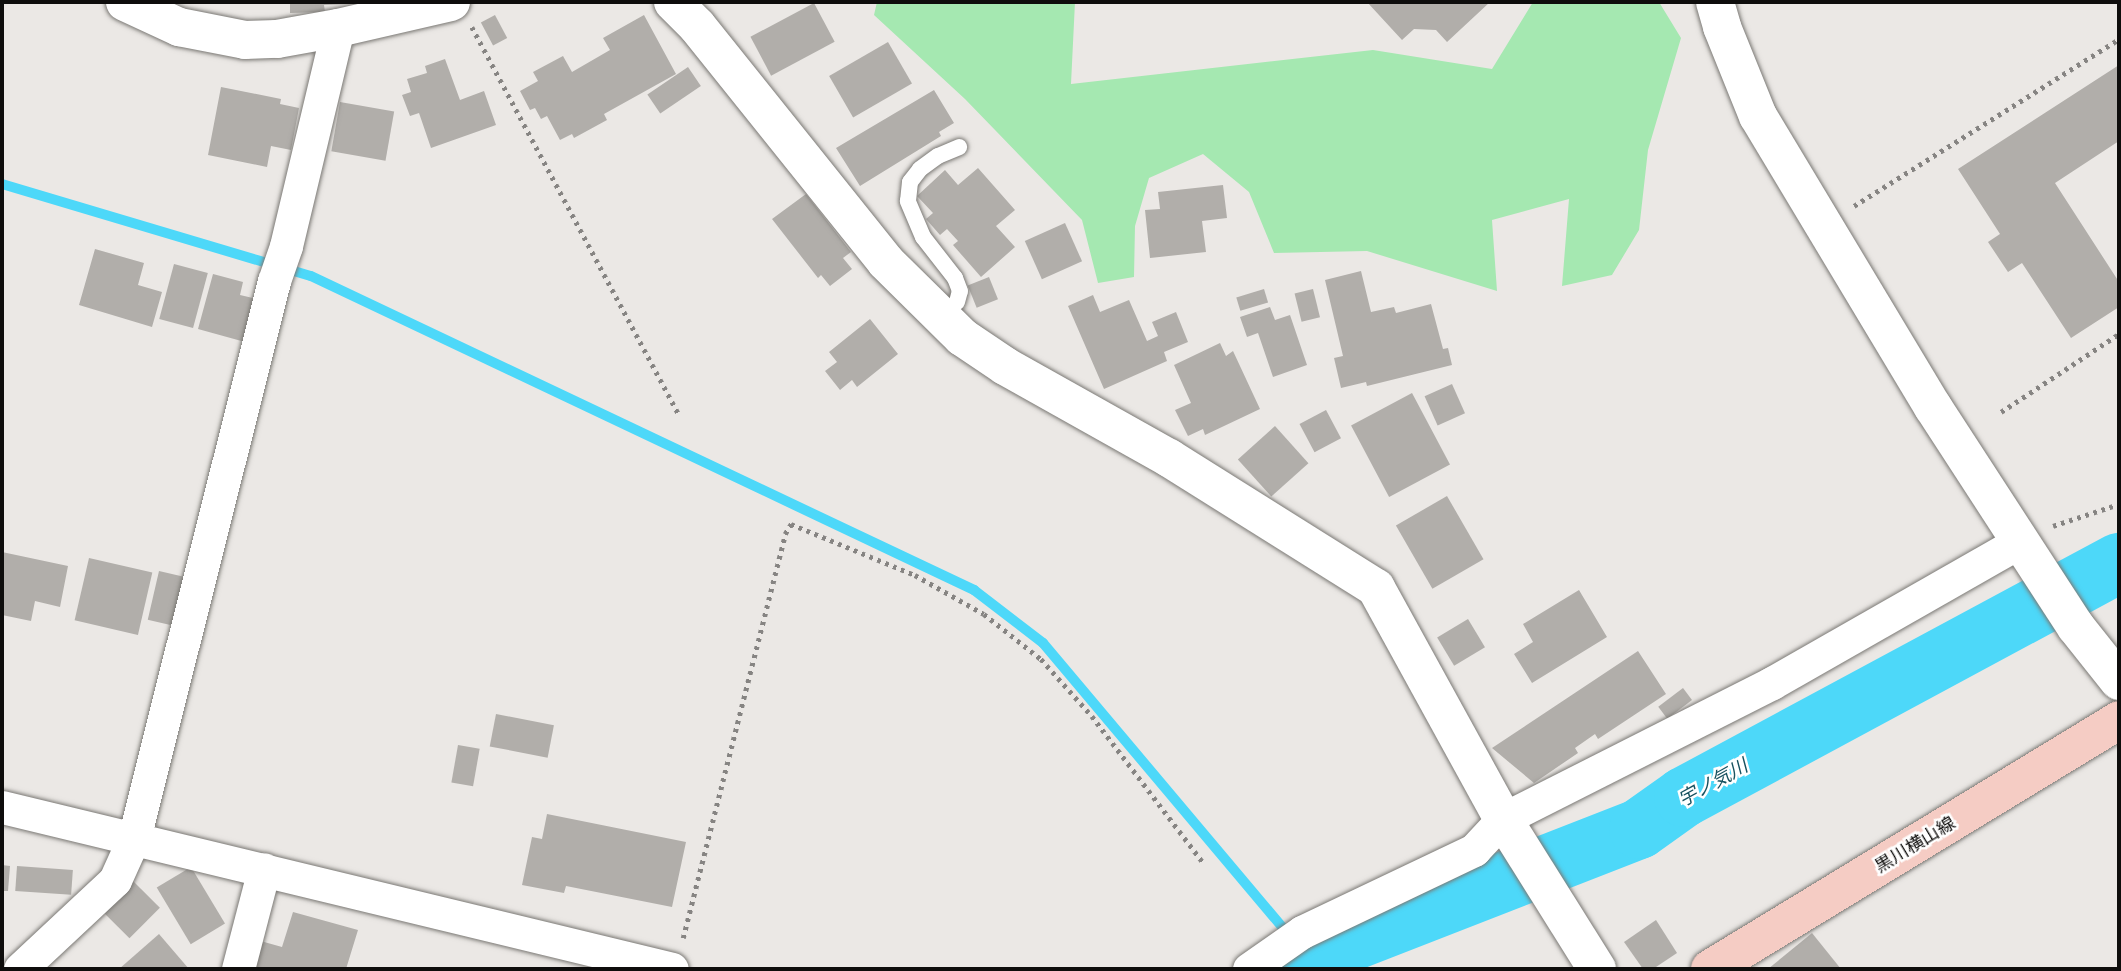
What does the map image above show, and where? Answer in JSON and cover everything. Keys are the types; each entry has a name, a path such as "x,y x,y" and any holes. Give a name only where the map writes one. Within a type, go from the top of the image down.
{"main road":[{"name":"黒川横山線","path":"1710,969 2119,719"}],"street":[{"path":"125,2 179,27 244,40 276,39 338,28 461,14"},
{"path":"673,2 696,26 886,262 962,337 1005,366 1169,458 1376,588 1513,834 1597,969"},
{"path":"1715,2 1722,27 1758,116 1933,407 2076,627 2119,681"},
{"path":"20,969 115,880 134,838 274,281 286,246 338,28"},
{"path":"1249,969 1293,938 1474,850 1513,834 2021,541"},
{"path":"2,807 264,869 677,956"},
{"path":"238,969 264,869"}],"lane":[{"path":"957,302 960,291 955,278 923,237 908,201 910,182 920,169 938,156 959,147"}],"path":[{"path":"461,14 680,416"},
{"path":"1823,225 2119,39"},
{"path":"2001,412 2119,334"},
{"path":"2021,541 2060,522 2119,505"},
{"path":"677,956 785,534 791,524 915,575 984,614 1041,659 1092,716 1203,862"}],"green space":[{"path":"877,2 1075,2 1071,84 1373,50 1492,69 1533,2 1659,2 1681,38 1648,150 1639,230 1612,275 1562,286 1569,199 1492,220 1497,291 1367,251 1274,253 1249,192 1203,154 1149,178 1135,226 1134,277 1098,283 1082,220 965,99 874,15"}],"building":[{"path":"290,2 350,4 324,5 325,12 290,13"},
{"path":"1367,2 1490,2 1447,42 1436,30 1414,29 1402,40"},
{"path":"814,3 835,42 771,76 750,37"},
{"path":"495,15 507,38 493,45 481,23"},
{"path":"644,15 676,74 604,114 607,120 574,138 572,134 560,140 547,116 541,119 535,108 530,110 520,91 538,81 533,72 563,56 572,72 610,50 603,38"},
{"path":"888,42 912,84 853,118 829,76"},
{"path":"445,59 460,100 484,91 496,125 431,148 419,113 410,116 402,95 411,92 407,79 427,73 425,66"},
{"path":"2119,65 2119,141 2055,183 2119,282 2119,307 2071,338 2022,263 2008,272 1988,242 2000,234 1958,169"},
{"path":"688,67 701,86 660,113 647,94"},
{"path":"221,87 281,99 280,104 299,108 291,150 271,146 267,167 208,155"},
{"path":"934,90 954,123 939,132 941,136 860,186 836,148"},
{"path":"340,102 394,112 385,161 331,151"},
{"path":"978,168 1015,210 996,226 1015,247 981,277 953,245 958,241 947,229 940,235 926,219 933,213 917,196 945,170 958,185"},
{"path":"1223,185 1227,218 1202,221 1206,252 1150,258 1145,210 1160,209 1158,192"},
{"path":"806,194 851,252 843,258 852,269 830,286 821,275 818,278 772,219"},
{"path":"1065,223 1082,261 1042,279 1025,241"},
{"path":"95,249 144,263 138,285 162,292 152,327 79,305"},
{"path":"174,264 208,273 193,328 159,319"},
{"path":"1361,271 1371,312 1394,307 1396,313 1431,304 1443,349 1448,348 1452,365 1367,386 1366,382 1341,388 1334,358 1343,356 1325,280"},
{"path":"213,274 243,282 240,295 257,299 245,342 198,329"},
{"path":"989,277 998,299 977,308 968,286"},
{"path":"1264,289 1268,302 1240,311 1236,297"},
{"path":"1313,289 1320,317 1302,322 1295,294"},
{"path":"1093,295 1100,312 1129,300 1147,341 1158,336 1152,322 1176,312 1188,342 1164,352 1167,361 1104,389 1068,306"},
{"path":"1270,307 1275,320 1290,315 1307,365 1273,377 1258,333 1247,337 1240,317"},
{"path":"870,319 898,354 857,387 852,380 840,390 825,371 837,362 829,352"},
{"path":"1220,343 1226,356 1233,351 1260,409 1205,435 1203,429 1188,436 1175,410 1191,403 1174,365"},
{"path":"1452,384 1465,413 1438,425 1425,396"},
{"path":"1412,393 1450,465 1389,497 1351,425"},
{"path":"1326,410 1341,438 1315,452 1300,424"},
{"path":"1275,426 1308,463 1271,497 1238,459"},
{"path":"1447,496 1484,559 1432,589 1396,526"},
{"path":"2,552 68,566 60,607 35,601 31,621 2,615"},
{"path":"89,558 152,573 138,635 75,620"},
{"path":"159,571 189,578 178,627 148,620"},
{"path":"1579,590 1607,637 1532,683 1514,654 1533,642 1523,624"},
{"path":"1468,619 1485,647 1454,666 1437,638"},
{"path":"1638,651 1666,694 1598,739 1595,734 1575,748 1578,753 1534,783 1492,748"},
{"path":"1683,688 1692,700 1667,719 1658,707"},
{"path":"496,714 554,725 548,758 490,746"},
{"path":"458,745 480,749 473,786 451,782"},
{"path":"547,814 686,842 672,907 566,886 564,893 522,885 532,837 542,839"},
{"path":"2,865 10,866 8,891 2,891"},
{"path":"17,866 73,870 71,895 15,891"},
{"path":"191,867 225,924 191,944 157,888"},
{"path":"133,881 160,908 129,938 103,911"},
{"path":"293,912 358,930 346,969 249,969 257,940 282,947"},
{"path":"1656,920 1677,953 1653,969 1643,969 1624,942"},
{"path":"1812,933 1841,969 1768,969"},
{"path":"159,934 189,969 119,969"}],"waterway":[{"path":"2,184 311,276 974,590 1043,643 1308,958"},
{"name":"宇ノ気川","path":"1291,969 1308,958 1639,829 1684,797 2119,563"}]}
